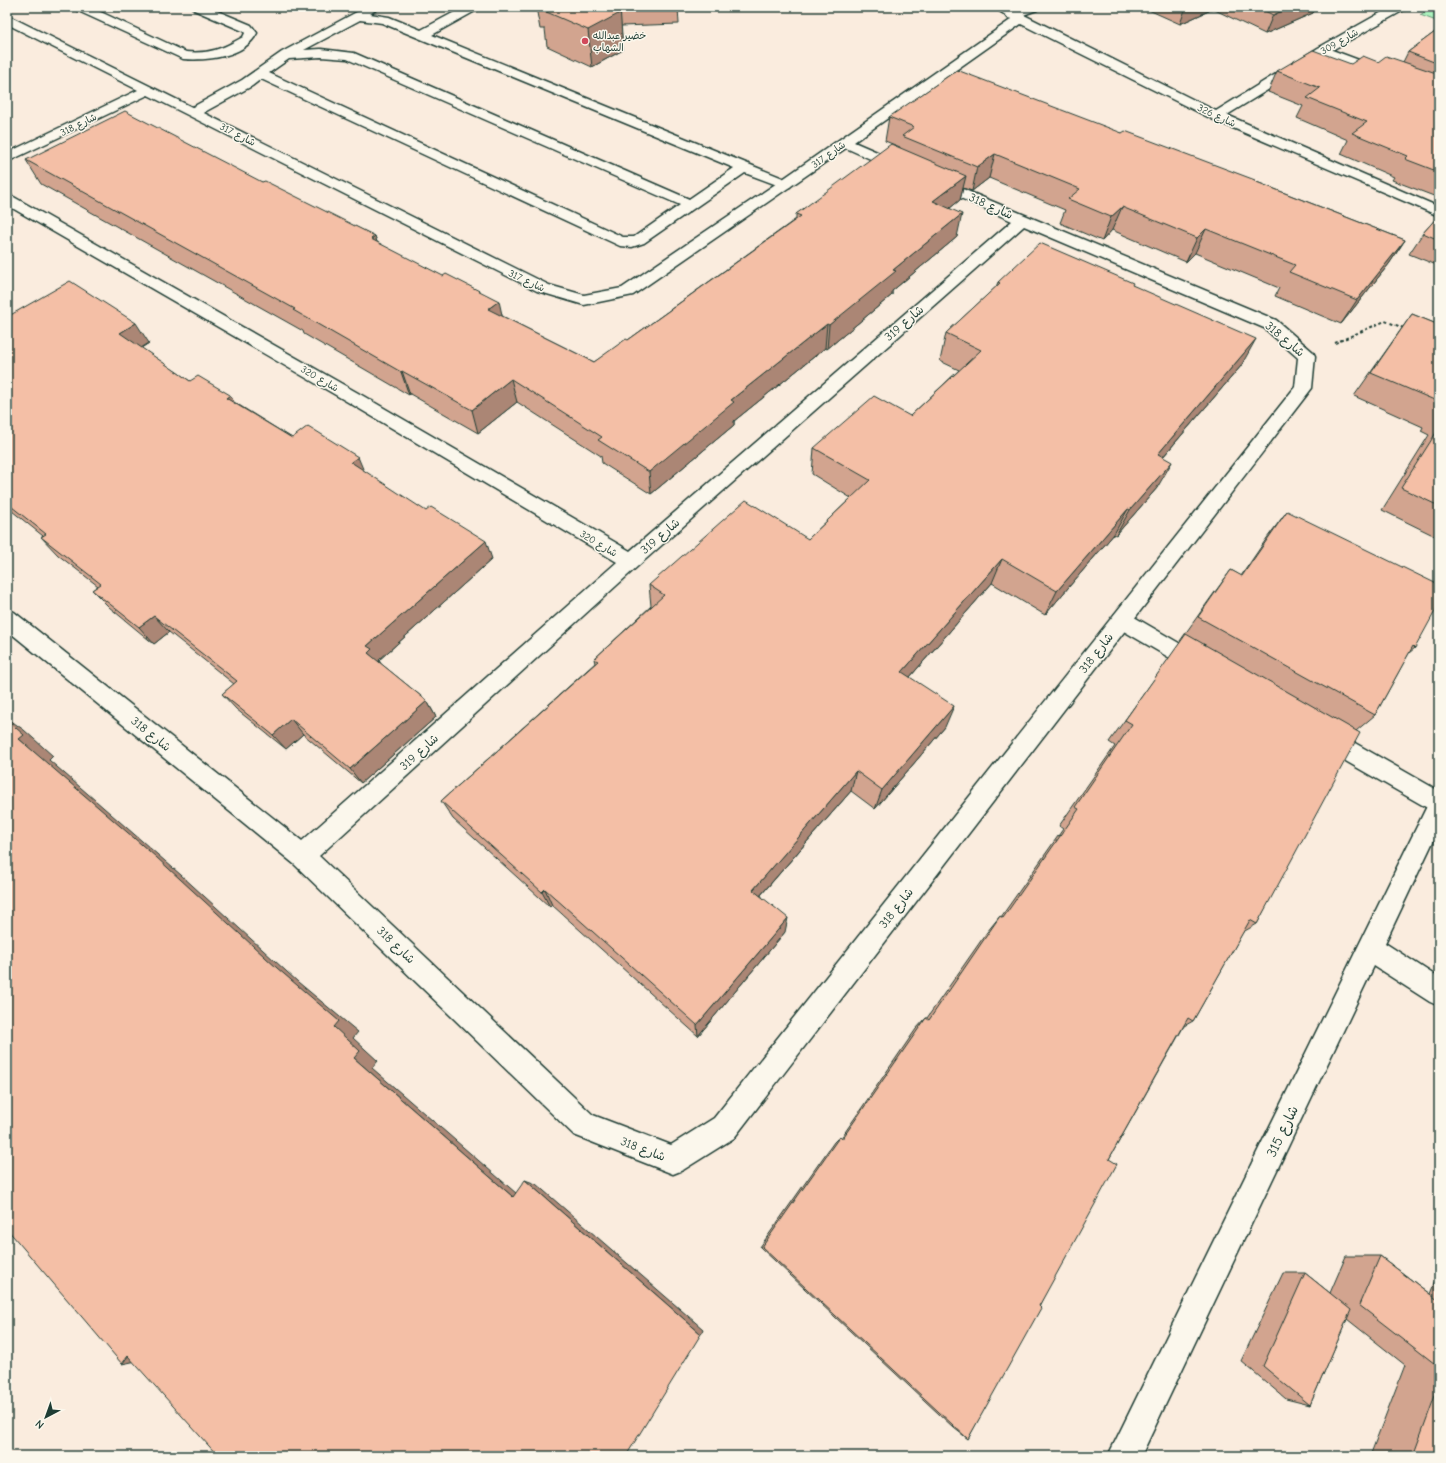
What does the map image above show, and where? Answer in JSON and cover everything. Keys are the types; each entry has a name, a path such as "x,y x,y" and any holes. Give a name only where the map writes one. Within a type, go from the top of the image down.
{"street":[{"path":"80,7 183,55 201,58 219,54 248,39 251,33 247,28 198,7"},
{"path":"194,112 247,83 286,55 375,7"},
{"path":"422,35 473,7"},
{"name":"شارع 326","path":"1000,7 1016,17 1218,116 1439,212"},
{"name":"شارع 317","path":"7,19 543,288 584,300 627,292 844,142 1016,17 1033,7"},
{"name":"شارع 309","path":"1218,116 1322,51 1400,7"},
{"path":"357,16 385,20 784,184"},
{"path":"1322,51 1439,94"},
{"path":"286,55 321,53 350,56 689,204"},
{"path":"261,74 620,241 632,242 640,240 689,204 743,168"},
{"name":"شارع 318","path":"7,158 148,90"},
{"name":"شارع 318","path":"7,618 302,856 584,1125 673,1160 724,1128 1303,388 1307,356 1270,324 1022,220 844,142"},
{"name":"شارع 320","path":"7,199 359,401 631,561"},
{"name":"شارع 319","path":"302,856 631,561 1022,220"},
{"path":"1122,620 1218,676"},
{"path":"1308,728 1439,804"},
{"name":"شارع 315","path":"1124,1456 1371,949 1439,804"},
{"path":"1371,949 1439,993"}],"path":[{"path":"1307,356 1385,321 1406,329"}],"green space":[{"path":"1433,7 1439,7 1439,22 1420,15"}],"building":[{"path":"542,7 619,7 620,13 588,30 542,10"},
{"path":"1257,7 1291,7 1273,15"},
{"path":"1439,29 1439,64 1408,52"},
{"path":"1313,50 1351,64 1363,56 1378,62 1386,56 1439,74 1439,172 1405,159 1408,156 1352,133 1367,122 1307,98 1320,88 1277,71"},
{"path":"957,70 1122,133 1125,131 1255,180 1254,181 1405,240 1357,300 1289,272 1295,265 1206,229 1197,238 1122,207 1111,217 1068,199 1080,189 995,154 977,167 902,136 914,127 889,117"},
{"path":"125,111 262,182 265,181 375,236 371,239 443,276 446,274 499,301 488,309 594,362 626,339 628,340 801,216 796,214 891,144 966,176 933,201 962,214 893,270 896,271 829,325 827,324 731,400 734,402 649,472 598,440 602,437 511,379 472,410 402,371 401,372 293,310 295,309 26,160"},
{"path":"1439,215 1439,240 1423,233"},
{"path":"1040,243 1133,283 1132,285 1256,339 1158,454 1172,462 1130,510 1128,509 1057,591 1002,559 902,672 954,706 882,790 856,771 753,890 788,918 697,1025 545,889 542,892 441,801 598,661 594,659 664,595 649,585 746,500 808,539 870,480 814,448 874,396 910,416 981,350 946,333 1000,283 998,282"},
{"path":"70,281 136,323 120,333 190,381 198,376 230,395 226,398 292,438 308,426 358,457 351,462 426,511 431,507 486,541 367,646 372,649 368,653 427,701 350,769 291,719 273,735 222,694 237,681 154,616 139,627 92,590 101,584 41,537 46,534 7,503 7,317"},
{"path":"1412,314 1439,325 1439,402 1371,373"},
{"path":"1439,428 1439,506 1401,488"},
{"path":"1287,511 1439,585 1439,604 1415,648 1413,646 1375,715 1198,617 1231,570 1242,576"},
{"path":"1186,634 1360,733 1257,924 1250,920 1193,1021 1188,1018 1109,1159 1117,1164 1039,1306 1041,1308 968,1439 762,1247 840,1136 842,1139 926,1018 929,1020 1000,916 1003,918 1079,809 1075,807 1132,724 1125,720"},
{"path":"7,720 24,735 19,739 156,857 277,968 339,1021 334,1027 360,1051 354,1058 513,1197 525,1180 701,1334 626,1456 218,1456 128,1356 122,1364 7,1229"},
{"path":"1380,1256 1439,1301 1439,1367 1359,1305"},
{"path":"1305,1273 1351,1310 1310,1405 1263,1366"},
{"path":"1439,1385 1439,1456 1413,1456"}],"place":[{"name":"خضير عبدالله الشهاب","path":"585,41"}]}
